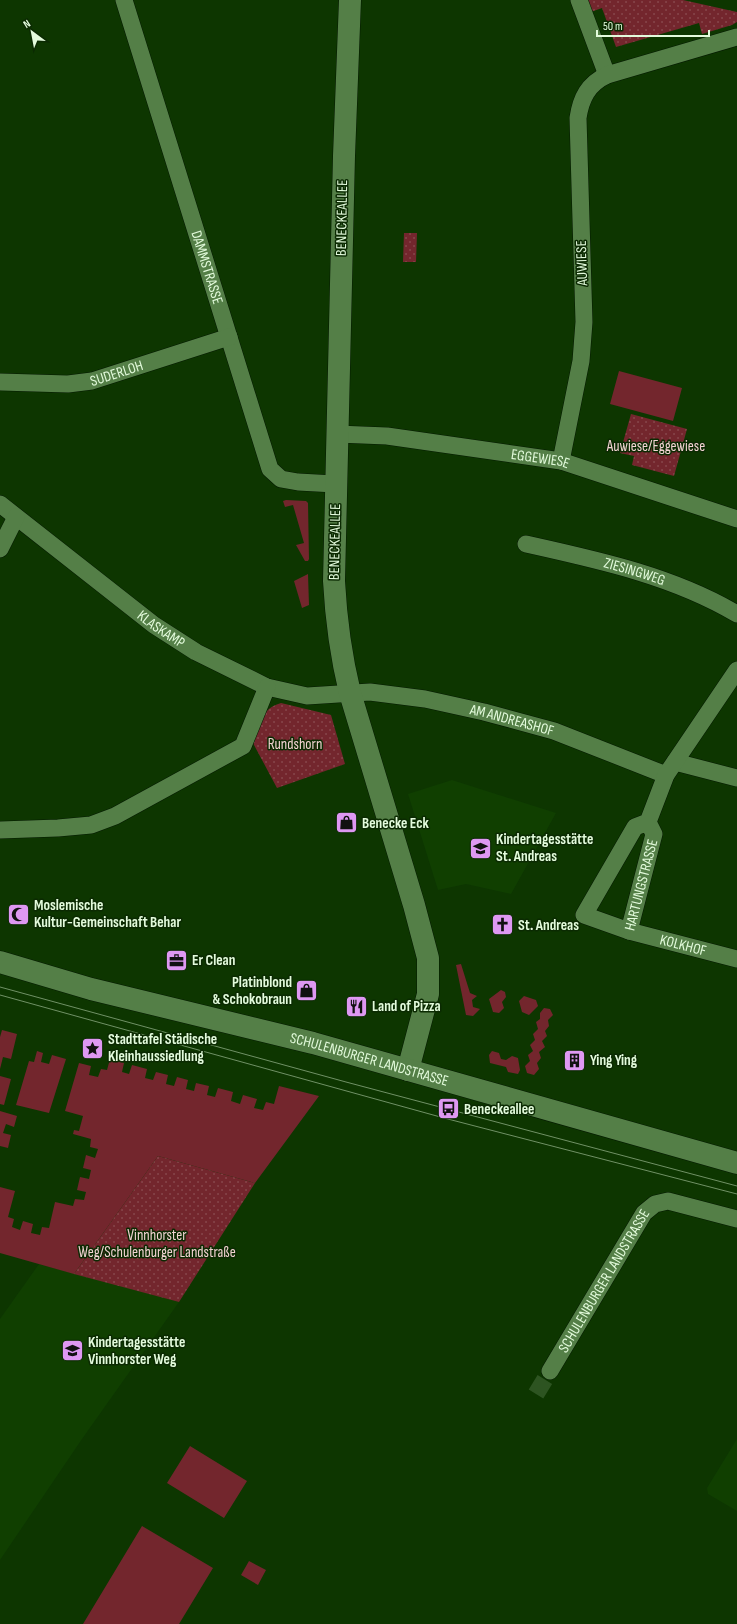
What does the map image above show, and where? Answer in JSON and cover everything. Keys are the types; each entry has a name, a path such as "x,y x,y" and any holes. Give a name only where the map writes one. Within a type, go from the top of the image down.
{"street":[{"name":"DAMMSTRASSE","path":"124,0 270,469 281,478 298,482 335,484"},
{"name":"BENECKEALLEE","path":"350,0 335,484 335,601 343,663 350,693 414,905 428,958 428,994 408,1070"},
{"path":"579,0 607,74"},
{"name":"AUWIESE","path":"561,461 583,353 584,322 578,118 581,101 592,85 598,79 607,74 737,37"},
{"name":"SUDERLOH","path":"0,382 68,384 92,381 229,337"},
{"name":"EGGEWIESE","path":"337,434 387,436 561,461 737,520"},
{"name":"KLASKAMP","path":"0,504 154,625 196,652 267,687 307,696 350,693"},
{"path":"0,549 16,517"},
{"name":"ZIESINGWEG","path":"526,544 596,560 673,584 717,602 737,614"},
{"name":"HARTUNGSTRASSE","path":"651,828 635,827 584,915 629,931 651,828 671,769 737,670"},
{"path":"0,830 91,825 115,816 242,746 267,687"},
{"name":"AM ANDREASHOF","path":"350,693 370,692 424,699 484,712 554,731 671,769 737,778"},
{"name":"KOLKHOF","path":"629,931 737,960"},
{"name":"SCHULENBURGER LANDSTRASSE","path":"0,962 92,989 313,1043 737,1163"},
{"name":"SCHULENBURGER LANDSTRASSE","path":"550,1371 644,1213 655,1204 668,1201 737,1219"}],"shaded area":[{"name":"Kindertagesstätte St. Andreas","path":"452,780 556,813 511,894 466,884 438,890 408,794"},
{"name":"Kindertagesstätte Vinnhorster Weg","path":"39,1264 179,1302 82,1439 0,1560 0,1319"},
{"path":"737,1439 737,1511 708,1494 707,1488"}],"green space":[{"path":"583,0 683,0 737,12 737,22 732,25 702,34 699,23 616,47 602,8 588,13"},
{"path":"404,233 417,233 416,262 403,262"},
{"path":"619,371 682,388 673,421 610,404"},
{"name":"Auwiese/Eggewiese","path":"631,414 687,429 674,476 632,465 634,456 620,453"},
{"path":"283,501 306,501 308,503 308,561 305,561 296,545 304,543 293,505 285,507"},
{"path":"308,574 309,605 302,608 294,581"},
{"name":"Rundshorn","path":"281,703 331,715 345,764 277,788 253,743 262,718 269,709"},
{"path":"461,964 470,993 477,996 472,1000 473,1007 480,1009 473,1016 466,1015 456,965"},
{"path":"501,990 505,992 506,997 502,1002 504,1008 499,1013 493,1012 489,999"},
{"path":"524,996 536,1000 538,1006 529,1015 522,1012 519,1001"},
{"path":"544,1008 550,1009 553,1015 548,1020 549,1026 545,1031 547,1036 542,1041 545,1047 539,1052 541,1058 537,1063 539,1069 534,1075 527,1073 525,1066 530,1061 528,1055 533,1051 530,1045 535,1040 533,1034 538,1029 536,1022 540,1019 540,1013"},
{"path":"2,1030 17,1034 11,1059 3,1057 0,1069 0,1037"},
{"path":"37,1051 43,1053 41,1062 49,1064 52,1055 66,1059 49,1113 16,1105 29,1061 34,1062"},
{"path":"492,1051 499,1053 501,1059 506,1060 512,1056 518,1058 520,1070 518,1074 508,1072 506,1067 490,1063 489,1055"},
{"path":"110,1059 124,1063 122,1072 129,1074 132,1065 147,1069 145,1078 153,1080 156,1072 168,1075 166,1084 174,1086 177,1077 188,1080 186,1089 194,1091 196,1083 209,1086 207,1095 215,1097 218,1088 233,1092 231,1101 240,1104 243,1095 257,1099 254,1108 263,1110 266,1102 274,1104 279,1086 319,1096 255,1183 158,1156 74,1274 0,1253 0,1187 15,1191 8,1217 14,1219 12,1227 20,1230 23,1221 33,1224 31,1233 40,1235 42,1227 49,1228 55,1202 73,1206 75,1199 84,1200 86,1192 77,1190 80,1177 89,1179 91,1170 83,1168 86,1155 95,1158 98,1149 90,1147 91,1139 73,1134 74,1130 79,1131 83,1116 65,1111 79,1063 91,1066 89,1075 98,1077 101,1069 107,1070"},
{"path":"0,1076 11,1079 4,1105 0,1104"},
{"path":"0,1111 17,1116 14,1127 6,1124 3,1133 11,1135 8,1148 0,1146"},
{"name":"Vinnhorster Weg/Schulenburger Landstraße","path":"158,1156 255,1183 179,1302 74,1274"},
{"path":"190,1446 247,1481 224,1518 167,1483"},
{"path":"142,1526 213,1568 179,1624 83,1624"},
{"path":"249,1561 266,1570 258,1585 241,1575"}],"tunnel":[{"path":"536,1394 550,1371"}],"tram line":[{"path":"0,987 346,1082 737,1186"},
{"path":"0,995 444,1118 737,1194"}],"place":[{"name":"Benecke Eck","path":"346,823"},
{"name":"Kindertagesstätte St. Andreas","path":"480,848"},
{"name":"Moslemische Kultur-Gemeinschaft Behar","path":"19,914"},
{"name":"St. Andreas","path":"502,925"},
{"name":"Er Clean","path":"176,960"},
{"name":"Platinblond & Schokobraun","path":"307,991"},
{"name":"Land of Pizza","path":"356,1006"},
{"name":"Stadttafel Städische Kleinhaussiedlung","path":"93,1048"},
{"name":"Ying Ying","path":"574,1060"},
{"name":"Beneckeallee","path":"449,1109"},
{"name":"Kindertagesstätte Vinnhorster Weg","path":"72,1351"}]}
